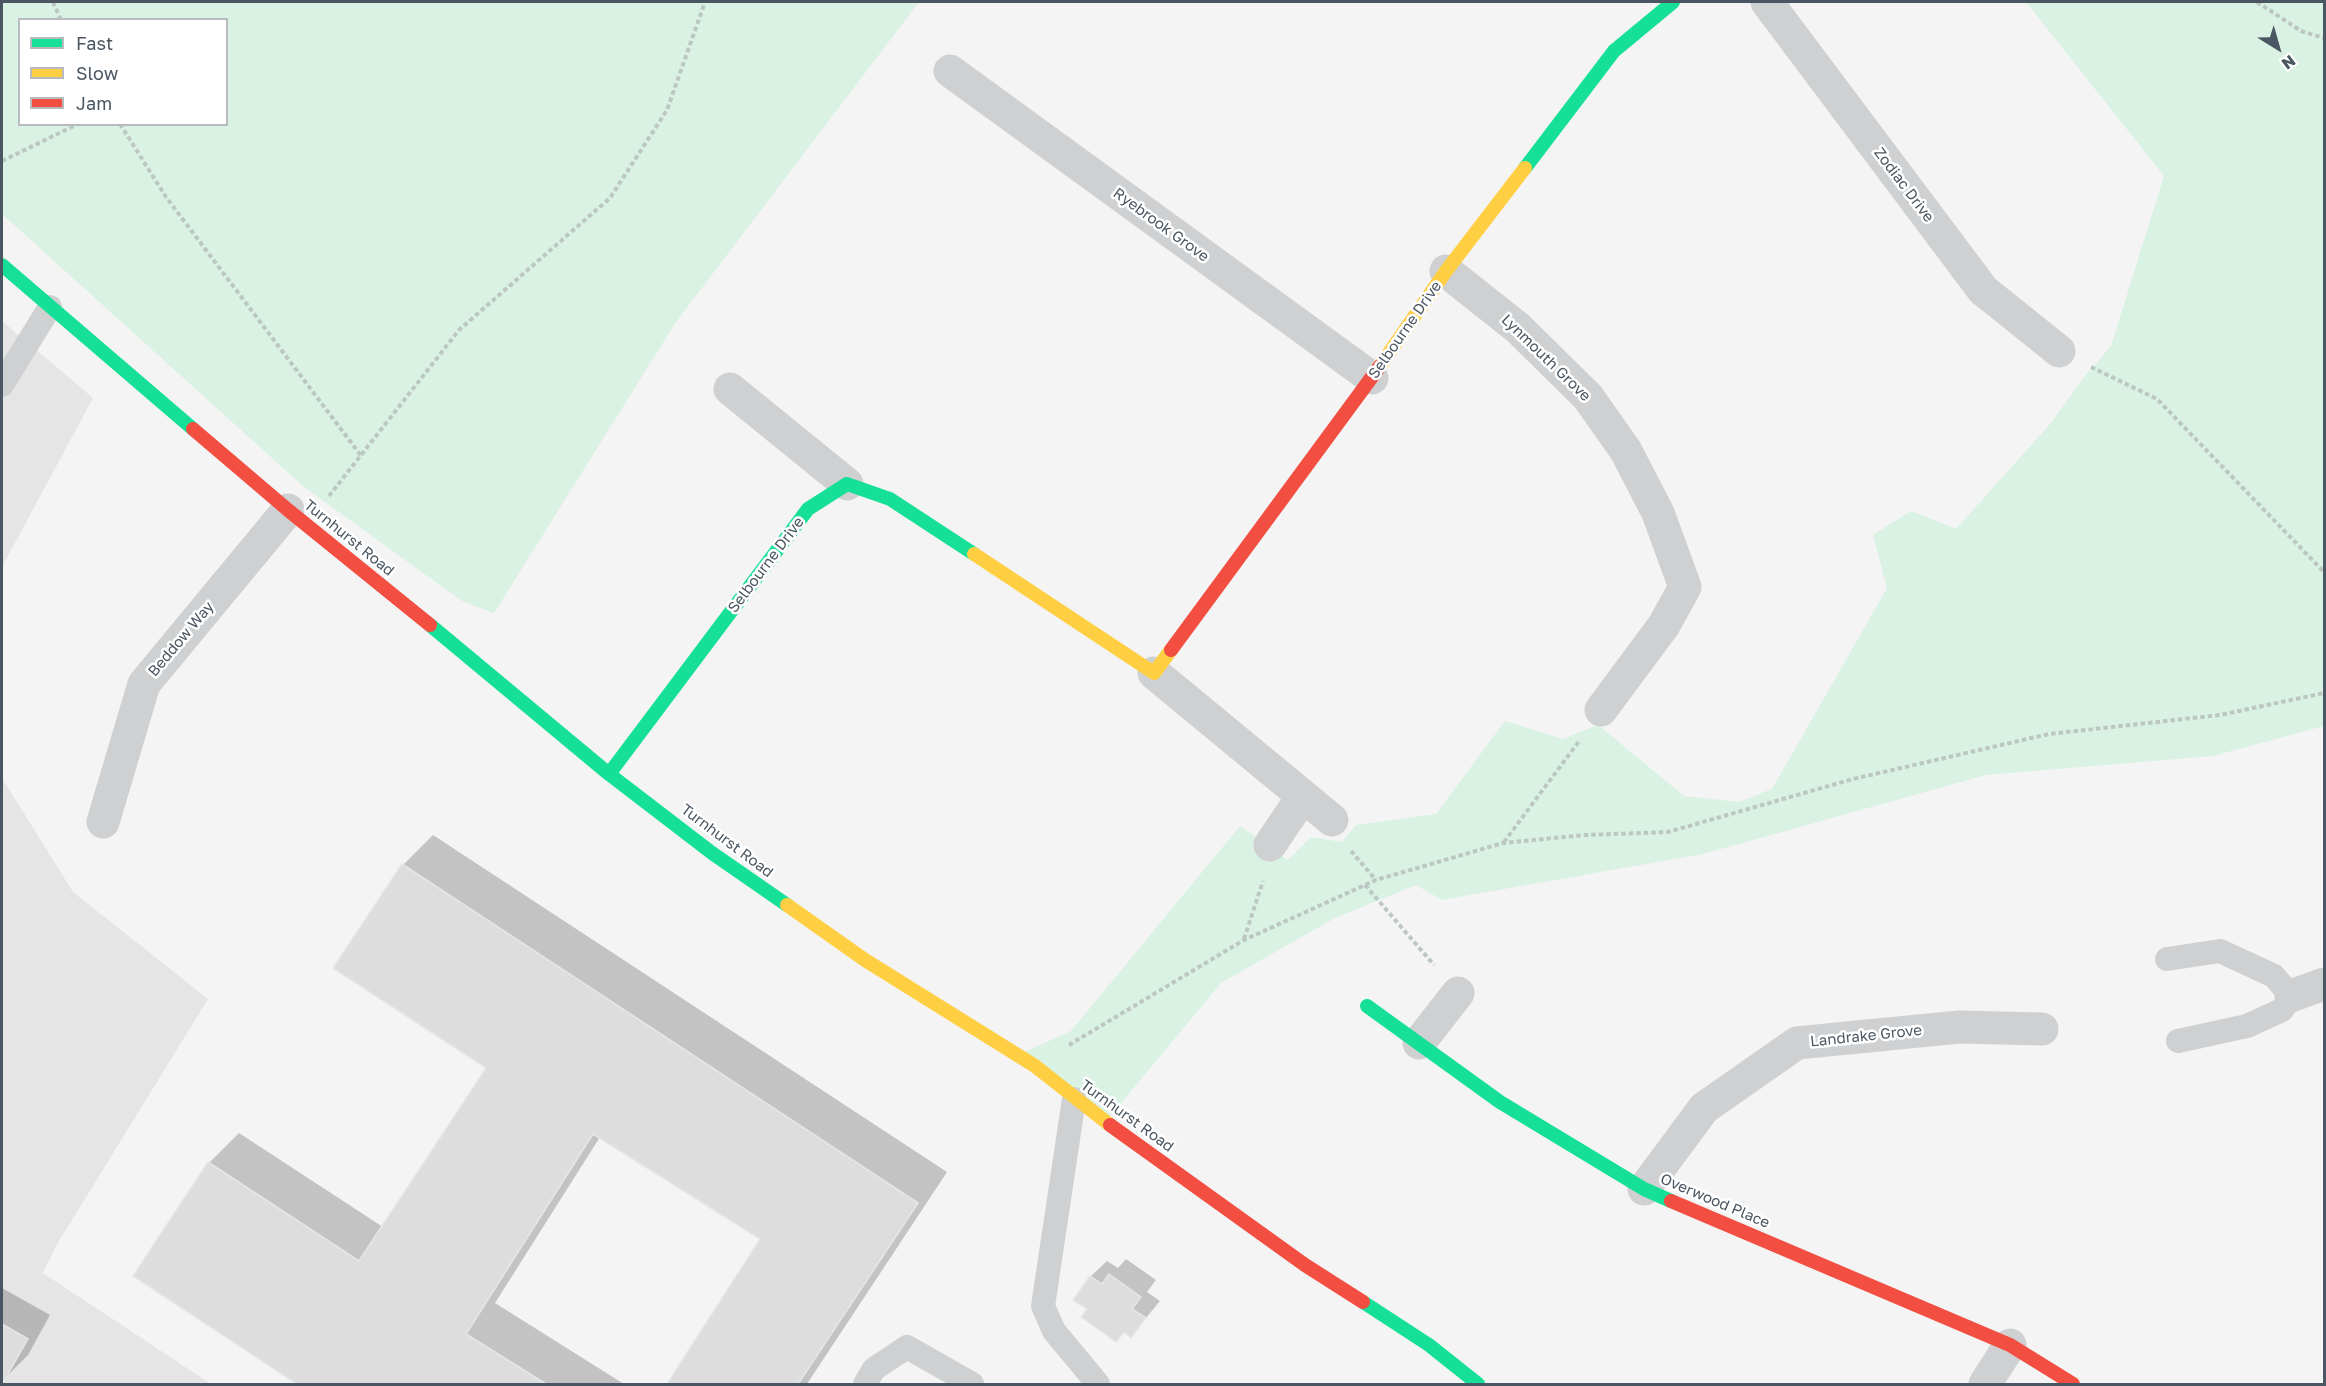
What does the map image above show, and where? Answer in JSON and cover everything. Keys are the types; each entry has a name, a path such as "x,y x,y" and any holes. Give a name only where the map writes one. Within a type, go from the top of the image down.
{"street":[{"name":"Selbourne Drive","path":"1154,673 1372,378 1446,271 1614,51 1673,2"},
{"name":"Zodiac Drive","path":"1767,2 1983,290 2059,351"},
{"name":"Ryebrook Grove","path":"950,71 1372,378"},
{"name":"Turnhurst Road","path":"2,265 297,517 609,774 712,853 865,960 1035,1066 1074,1099 1305,1265 1429,1345 1478,1384"},
{"name":"Lynmouth Grove","path":"1446,271 1518,328 1587,397 1626,451 1658,513 1685,587 1664,625 1601,710"},
{"path":"730,389 847,484 890,499 1154,673 1332,820"},
{"name":"Selbourne Drive","path":"609,774 808,509 847,484"},
{"name":"Beddow Way","path":"103,822 144,684 297,517"},
{"path":"1270,845 1304,796"},
{"path":"2291,996 2325,984"},
{"path":"1419,1043 1458,993"},
{"name":"Overwood Place","path":"1367,1006 1500,1102 1644,1189 2010,1345 2073,1384"},
{"name":"Landrake Grove","path":"1644,1189 1704,1108 1797,1043 1959,1027 2042,1029"},
{"path":"1985,1384 2010,1345"}],"lane":[{"path":"2,385 50,307"},
{"path":"2167,959 2220,951 2274,976 2291,996 2282,1010 2247,1026 2178,1041"},
{"path":"1074,1099 1043,1306 1054,1331 1098,1384"},
{"path":"866,1384 873,1369 908,1347 972,1384"}],"path":[{"path":"53,2 60,18"},
{"path":"297,517 362,457 459,330 610,198 667,110 705,2"},
{"path":"2257,2 2301,31 2325,38"},
{"path":"2,161 74,126"},
{"path":"121,126 166,197 362,457"},
{"path":"2059,351 2157,399 2325,572"},
{"path":"1035,1066 1244,940 1365,885 1503,843 1585,835 1668,832 1852,779 2049,734 2220,715 2325,693"},
{"path":"1503,843 1558,773 1601,710"},
{"path":"1244,940 1262,890 1270,845"},
{"path":"1365,885 1458,993"}],"shaded area":[{"path":"2,321 93,398 2,567"},
{"path":"2,778 73,892 208,999 59,1241 43,1273 211,1384 2,1384"}],"green space":[{"path":"2,2 919,2 676,322 494,613 462,601 304,487 2,214"},
{"path":"2026,2 2324,2 2324,726 2213,756 1986,775 1703,854 1442,900 1416,885 1335,918 1221,983 1106,1121 1018,1055 1071,1031 1240,826 1288,860 1311,837 1342,842 1356,825 1436,814 1505,721 1563,739 1598,725 1684,796 1739,802 1772,789 1887,588 1873,535 1911,511 1956,529 2051,423 2084,377 2111,346 2164,176"}],"building":[{"path":"402,864 918,1203 798,1384 667,1384 760,1239 593,1134 466,1334 546,1384 297,1384 133,1276 208,1162 359,1261 486,1068 333,968"},
{"path":"1109,1274 1141,1297 1132,1309 1146,1318 1131,1338 1124,1332 1116,1342 1081,1317 1087,1309 1073,1300 1090,1276 1102,1284"},
{"path":"2,1324 28,1339 4,1381 2,1379"}],"traffic: fast":[{"path":"1525,168 1614,51 1673,2"},
{"path":"2,265 193,429"},
{"path":"609,774 808,509 847,484 890,499 974,554"},
{"path":"430,625 609,774 712,853 787,905"},
{"path":"1367,1006 1500,1102 1644,1189 1671,1201"},
{"path":"1363,1302 1429,1345 1478,1384"}],"traffic: slow":[{"path":"1380,366 1446,271 1525,168"},
{"path":"974,554 1154,673 1171,650"},
{"path":"787,905 865,960 1035,1066 1110,1125"}],"traffic: jam":[{"path":"1171,650 1380,366"},
{"path":"193,429 288,510 430,625"},
{"path":"1110,1125 1305,1265 1363,1302"},
{"path":"1671,1201 2010,1345 2073,1384"}]}
